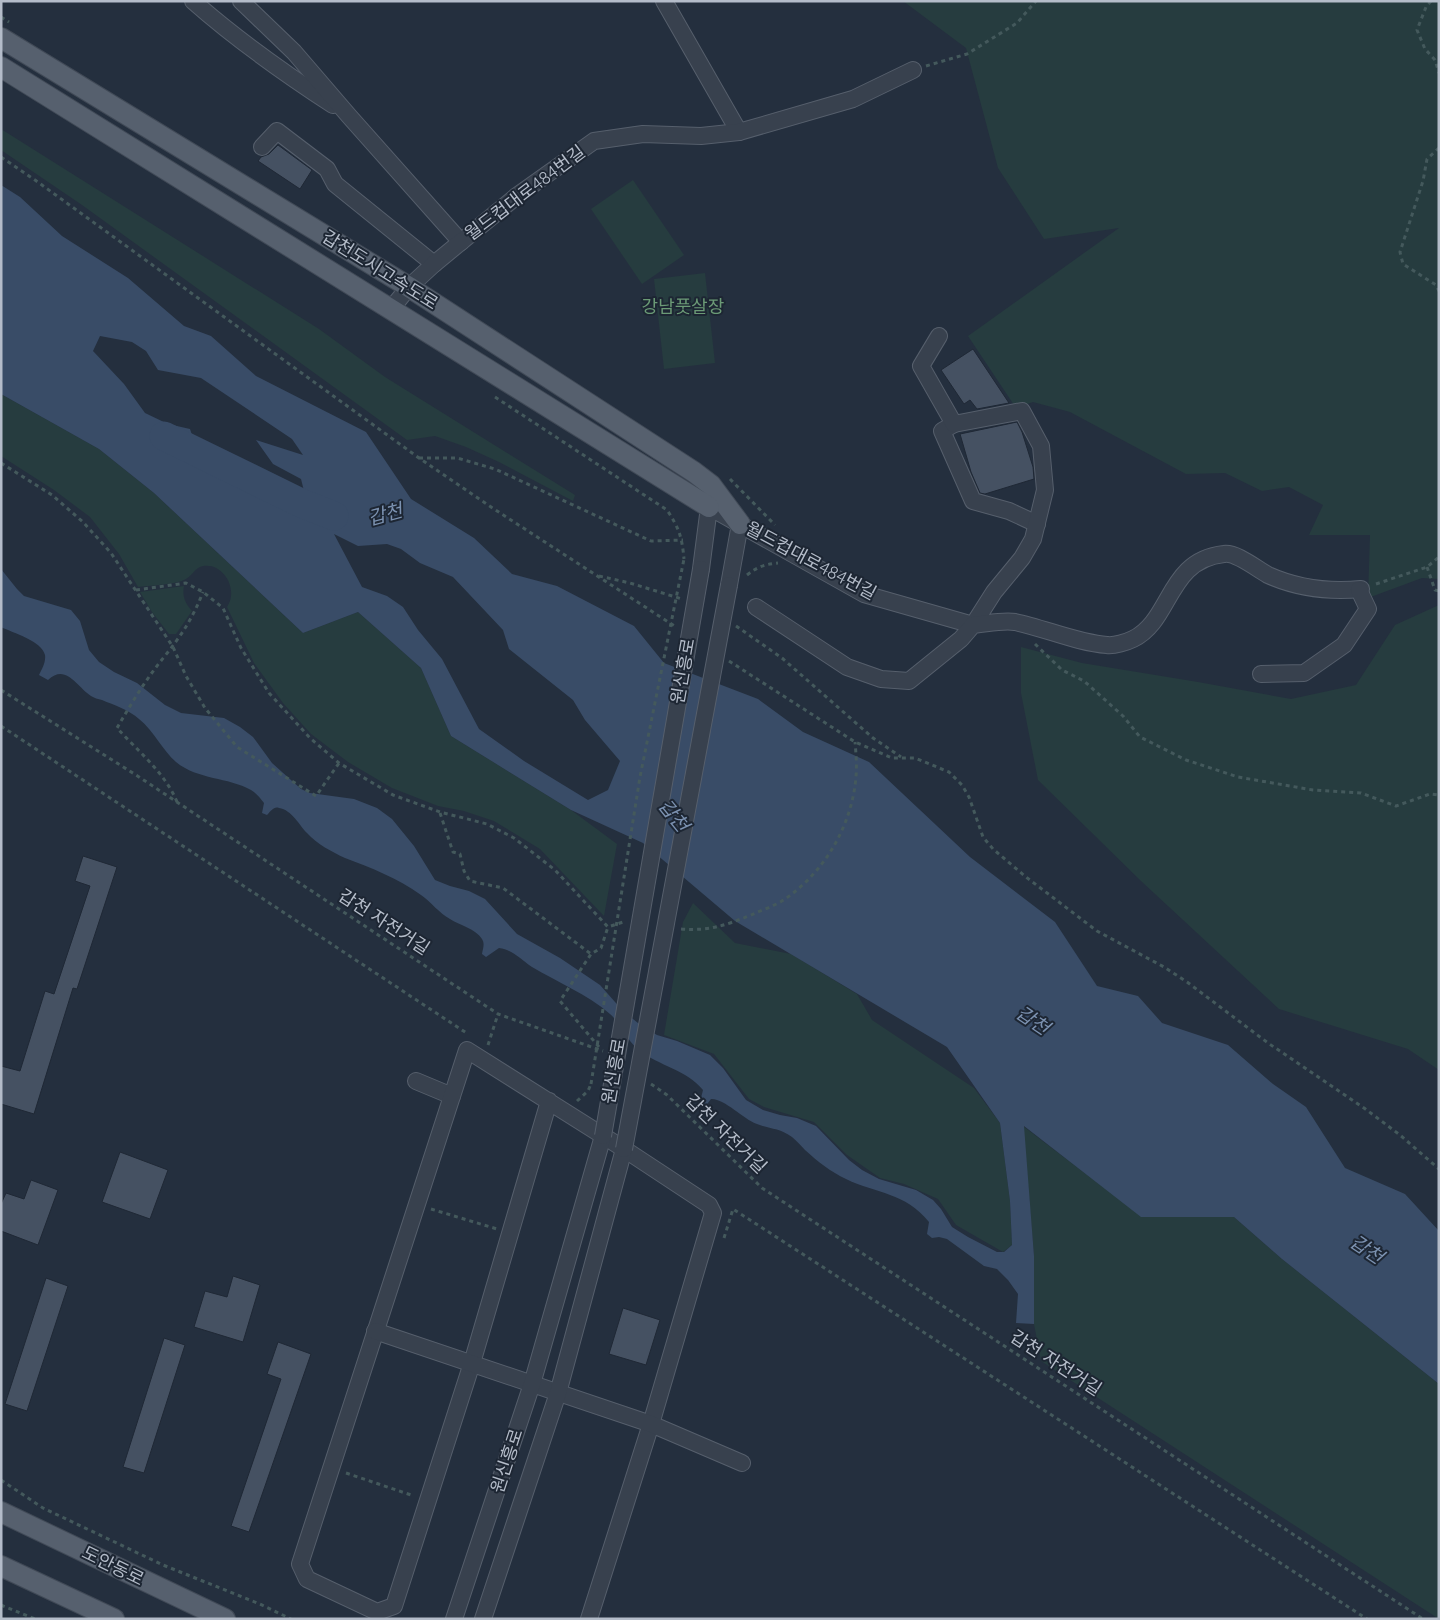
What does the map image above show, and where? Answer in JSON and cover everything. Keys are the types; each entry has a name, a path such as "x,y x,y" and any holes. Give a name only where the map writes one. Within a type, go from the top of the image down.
{"main road":[{"name":"갑천도시고속도로","path":"1,38 409,287 694,472 711,485 740,524"},
{"name":"갑천도시고속도로","path":"1,67 709,507"},
{"name":"도안동로","path":"4,1516 225,1619"},
{"path":"1,1566 114,1619"}],"street":[{"path":"193,1 220,25 284,72 349,116"},
{"path":"241,1 294,52 461,242"},
{"path":"664,1 739,132"},
{"name":"월드컵대로484번길","path":"391,309 409,287 434,264 518,195 594,141 643,134 701,136 739,132 853,100 913,70"},
{"path":"262,147 277,130 326,169 335,184 434,264"},
{"path":"939,336 921,366 954,424"},
{"path":"756,607 847,667 881,679 909,681 961,639 973,625 994,592 1022,558 1035,531 1045,490 1041,446 1022,410 954,424 942,431 973,501 1010,511 1035,531"},
{"name":"월드컵대로484번길","path":"709,507 864,594 973,625 1013,622 1109,646 1133,639 1148,628 1176,583 1189,570 1205,558 1226,553 1295,585 1329,591 1360,589"},
{"name":"원신흥로","path":"454,1619 532,1384 603,1136 709,507"},
{"name":"원신흥로","path":"488,1617 558,1393 624,1149 740,524"},
{"path":"1261,674 1304,673 1344,644 1368,609 1360,589"},
{"path":"548,1101 472,1363 394,1606 377,1612 307,1580 300,1564 467,1050 482,1059 624,1149 709,1205 714,1213 651,1424 589,1619"},
{"path":"416,1081 452,1096"},
{"path":"375,1331 651,1424 742,1463"}],"path":[{"path":"913,70 967,54 1017,23 1036,1"},
{"path":"1431,1 1426,7 1417,30 1425,49 1435,60 1439,74"},
{"path":"1439,148 1427,159 1424,181 1400,252 1403,264 1436,286 1439,292"},
{"path":"1,157 418,458 677,628"},
{"path":"418,458 457,458 495,469 651,542 683,540 684,559 640,777 591,1084 588,1092 578,1101"},
{"path":"1,463 52,495 83,522 111,553 173,647 186,676 205,708 237,747 316,796 339,762"},
{"path":"1360,589 1427,567 1439,557"},
{"path":"745,577 754,569 765,564 777,563 783,565"},
{"path":"1427,567 1435,590 1439,591"},
{"path":"596,575 630,583 690,602"},
{"path":"136,590 186,583 203,592 223,608 241,648 269,693 310,738 339,762 393,795 440,812 487,824 514,838 555,870 608,928"},
{"path":"177,802 173,791 162,777 117,728 196,612 203,592"},
{"path":"1013,622 1062,670 1084,681 1123,716 1140,737 1186,760 1238,777 1312,790 1361,793 1396,806 1430,794 1439,795"},
{"path":"734,624 782,658 873,738 901,757"},
{"path":"724,658 855,742 892,758 915,758 949,772 962,784 969,797 983,837 993,849 1026,877 1097,931 1164,967 1187,982 1268,1043 1372,1113 1439,1169"},
{"name":"갑천 자전거길","path":"1,690 177,802 498,1014 600,1048 607,1054"},
{"path":"1,726 471,1036"},
{"path":"677,929 702,930 712,928 764,910 785,899 815,871 836,844 845,823 852,800 856,776 855,742"},
{"path":"440,812 453,852 460,854 464,871 470,881 503,888 591,954"},
{"path":"608,928 630,920"},
{"path":"600,1048 560,1001 591,954 601,948 608,928"},
{"path":"482,1059 498,1014"},
{"name":"갑천 자전거길","path":"644,1080 667,1095 762,1188 1423,1619"},
{"path":"426,1208 500,1230"},
{"path":"724,1238 732,1209 1367,1619"},
{"path":"340,1472 416,1497"},
{"path":"1,1480 51,1512 163,1565 262,1604 291,1619"},
{"path":"1,1605 35,1619"}],"green space":[{"path":"903,1 1439,1 1439,579 1422,578 1368,598 1370,535 1309,535 1323,505 1289,487 1262,491 1225,473 1186,474 1070,412 1033,402 1016,408 968,336 1119,228 1044,239 998,168 966,48"},
{"path":"1,129 319,329 385,377 575,495 573,501 466,447 435,436 407,440 82,205 1,150"},
{"name":"강남풋살장","path":"633,180 684,255 642,284 591,209"},
{"name":"강남풋살장","path":"705,273 715,363 664,369 654,279"},
{"path":"1,394 99,449 154,493 303,633 358,612 421,668 451,736 571,810 617,844 604,916 540,849 494,821 464,811 438,806 392,788 348,762 311,734 283,703 254,663 227,607 231,599 230,584 219,570 214,567 203,566 187,579 162,585 138,587 119,554 90,517 54,490 1,456"},
{"path":"184,586 183,593 192,611 176,634 169,634 140,592"},
{"path":"1439,605 1439,1070 1408,1049 1279,1009 1141,881 1038,780 1021,693 1021,647 1082,663 1291,699 1356,685 1395,625"},
{"path":"693,903 735,943 791,954 857,994 872,1020 974,1088 1000,1123 1010,1201 1012,1245 1003,1252 956,1225 938,1199 904,1184 880,1178 847,1155 814,1122 764,1107 749,1099 714,1054 664,1035 683,922"},
{"path":"1023,1126 1141,1216 1234,1217 1282,1259 1439,1384 1439,1619 1041,1361 1034,1324 1034,1256"}],"water":[{"path":"1,185 20,197 62,236 128,278 184,326 211,336 256,376 366,432 411,499 474,538 512,574 557,586 634,626 664,663 758,699 803,732 869,762 970,857 1055,922 1097,986 1138,996 1162,1023 1228,1045 1273,1084 1306,1107 1345,1168 1405,1194 1439,1231 1439,1384 1282,1259 1234,1217 1141,1217 1024,1126 1034,1256 1034,1324 1016,1323 1018,1294 1008,1280 997,1269 984,1266 947,1239 932,1238 927,1234 929,1222 910,1205 900,1199 840,1176 819,1162 788,1134 761,1126 722,1102 711,1099 704,1108 699,1106 703,1090 696,1083 639,1050 630,1041 618,1022 592,1000 532,967 508,951 499,948 486,957 482,954 483,943 479,936 472,930 446,917 425,898 403,883 345,858 325,847 311,837 284,809 273,809 267,815 262,813 264,803 251,790 185,768 171,757 149,729 135,716 121,708 92,697 66,675 54,675 48,680 39,675 45,660 43,650 33,642 1,627 1,569 24,596 71,610 80,621 89,650 99,662 137,683 165,705 181,713 224,718 240,727 253,737 272,763 301,789 310,793 354,799 377,808 392,819 414,846 435,880 469,891 485,899 517,934 560,958 600,985 623,1011 643,1027 657,1035 710,1055 723,1068 746,1100 763,1110 797,1118 816,1126 849,1160 862,1170 879,1179 916,1190 933,1200 952,1227 968,1237 997,1252 1004,1252 1012,1245 1010,1201 1000,1123 947,1047 735,921 643,843 571,810 451,736 421,668 358,612 303,633 154,493 99,449 1,394","holes":["100,336 132,342 146,351 158,370 201,378 292,439 303,455 256,440 273,464 301,479 306,499 278,507 258,490 233,482 202,465 190,429 168,424 145,413 124,384 93,351","334,534 358,546 387,544 401,549 420,563 453,577 503,630 509,649 573,700 585,720 620,761 608,790 588,800 524,761 479,729 442,659 418,630 403,607 387,596 362,587"]}],"building":[{"path":"278,145 312,170 300,189 258,161"},
{"path":"973,349 1009,403 977,409 970,400 964,404 941,370"},
{"path":"1017,422 1033,467 1034,479 985,494 980,493 971,472 960,434"},
{"path":"83,856 117,867 77,989 73,988 34,1114 1,1104 1,1066 20,1071 45,991 54,994 90,886 75,881"},
{"path":"120,1152 168,1170 150,1219 102,1202"},
{"path":"31,1180 58,1190 38,1245 1,1231 1,1204 6,1193 24,1199"},
{"path":"233,1276 260,1285 243,1342 194,1327 205,1291 227,1297"},
{"path":"46,1278 68,1286 27,1411 5,1404"},
{"path":"623,1308 660,1320 646,1365 609,1354"},
{"path":"164,1338 185,1345 144,1473 123,1467"},
{"path":"278,1342 311,1354 249,1532 231,1526 281,1379 267,1374"}],"waterway":[{"name":"갑천","path":"164,436 301,503 334,516"}]}
